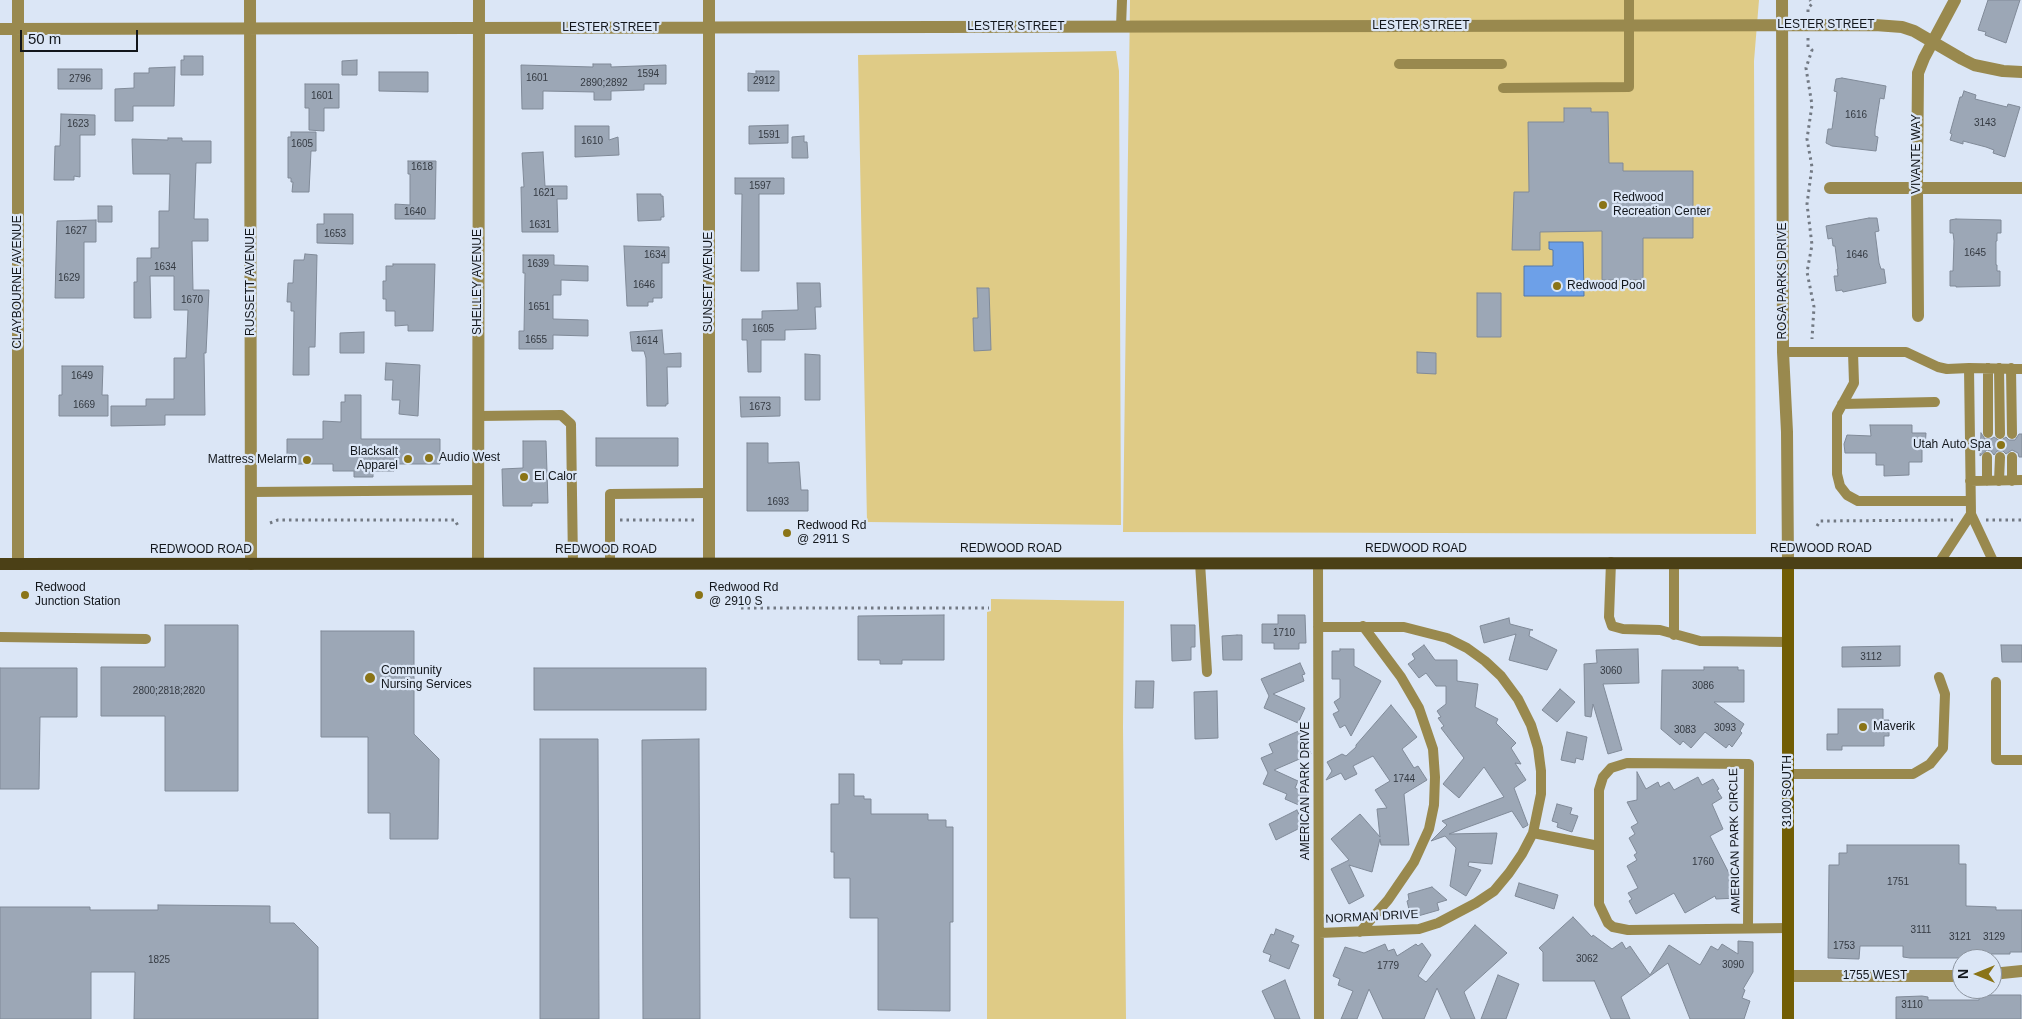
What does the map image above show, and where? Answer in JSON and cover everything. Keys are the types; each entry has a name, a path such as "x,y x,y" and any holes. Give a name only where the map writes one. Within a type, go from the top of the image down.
{"main road":[{"name":"3100 SOUTH","path":"1788,562 1788,1019"},
{"name":"REDWOOD ROAD","path":"0,564 2022,563"}],"street":[{"name":"CLAYBOURNE AVENUE","path":"18,0 18,564"},
{"name":"RUSSETT AVENUE","path":"250,0 251,564"},
{"name":"SHELLEY AVENUE","path":"478,564 479,0"},
{"name":"SUNSET AVENUE","path":"709,563 710,0"},
{"name":"ROSA PARKS DRIVE","path":"1782,0 1783,352 1787,432 1788,562"},
{"name":"VIVANTE WAY","path":"1918,316 1918,73 1955,0"},
{"name":"LESTER STREET","path":"0,29 1888,25 1914,31 1974,65 2003,71 2022,72"},
{"path":"1830,188 2022,188"},
{"path":"2002,973 2022,971"},
{"name":"1755 WEST","path":"1788,976 1952,976"}],"lane":[{"path":"1121,27 1122,0"},
{"path":"1503,88 1628,87 1630,0"},
{"path":"1399,64 1502,64"},
{"path":"1783,352 1906,352 1938,367 1947,369 2017,368 2012,434"},
{"path":"1852,352 1854,383 1837,414 1837,474 1840,486 1847,495 1858,501 1970,501"},
{"path":"1969,368 1970,518 1994,563"},
{"path":"1988,368 1988,433"},
{"path":"1999,368 2000,434"},
{"path":"1842,404 1935,402"},
{"path":"478,416 561,414 571,424 573,564"},
{"path":"1987,457 1987,481"},
{"path":"1999,480 2000,457"},
{"path":"1970,481 2017,480 2012,457"},
{"path":"251,492 478,490"},
{"path":"610,564 610,494 709,493"},
{"path":"1938,563 1970,518"},
{"path":"1611,562 1609,617 1612,626 1622,629 1660,630 1700,641 1788,642"},
{"path":"1200,563 1207,672"},
{"name":"AMERICAN PARK DRIVE","path":"1318,563 1319,1019"},
{"path":"1674,563 1674,635"},
{"path":"1360,932 1388,900 1414,862 1428,829 1434,805 1435,777 1433,750 1419,708 1401,678 1363,626"},
{"name":"NORMAN DRIVE","path":"1318,627 1404,627 1447,638 1467,648 1501,676 1518,699 1531,725 1538,748 1541,771 1541,794 1533,833 1522,854 1494,890 1458,915 1419,929 1319,933"},
{"path":"0,636 146,639"},
{"path":"1788,774 1913,774 1930,764 1943,748 1945,694 1938,677"},
{"path":"1996,682 1996,760 2022,760"},
{"name":"AMERICAN PARK CIRCLE","path":"1748,928 1749,764 1627,763 1611,768 1603,777 1599,790 1599,904 1604,919 1613,927 1628,930 1788,928"},
{"path":"1533,833 1599,846"}],"path":[{"path":"1808,8 1812,4 1810,0"},
{"path":"1808,47 1812,50 1806,68 1812,99 1807,139 1812,167 1806,204 1812,245 1807,272 1814,307 1811,352"},
{"path":"1817,526 1820,520 1970,518 2022,520"},
{"path":"270,522 278,520 455,520 458,526"},
{"path":"610,520 694,520"},
{"path":"741,608 989,608"}],"shaded area":[{"path":"1130,0 1759,0 1754,61 1756,534 1123,532"},
{"path":"1116,51 1119,71 1121,525 867,522 858,55"},
{"path":"991,599 1124,601 1123,727 1126,1019 987,1019 987,612 991,611"}],"water":[{"path":"1549,242 1583,242 1584,296 1524,296 1524,266 1553,266 1553,250 1549,249"}],"building":[{"path":"1988,0 2020,0 2006,43 1985,35 1986,32 1978,30"},
{"path":"184,56 203,56 203,75 181,75 181,60 184,60"},
{"path":"357,60 357,75 342,75 342,61"},
{"path":"593,64 611,64 611,67 666,65 666,84 644,84 644,90 611,91 611,100 594,100 594,92 543,91 543,109 522,109 521,65 593,67"},
{"path":"175,67 174,106 133,106 133,121 115,121 115,89 134,88 134,73 149,73 149,68"},
{"path":"58,69 102,69 102,89 58,89"},
{"path":"756,71 779,71 779,91 748,91 748,73 756,74"},
{"path":"379,72 428,72 428,92 379,91"},
{"path":"1842,78 1886,86 1884,99 1880,98 1875,130 1875,136 1878,137 1876,151 1832,146 1826,143 1828,129 1832,129 1837,92 1834,91 1836,79"},
{"path":"305,84 339,84 339,108 324,108 324,131 309,130 309,108 305,108"},
{"path":"1964,91 1976,95 1975,99 2007,107 2008,104 2020,107 2005,157 1993,153 1994,150 1986,147 1950,140 1952,134 1950,133 1960,97 1962,97"},
{"name":"Redwood Recreation Center","path":"1564,108 1591,108 1591,112 1608,112 1609,163 1623,163 1623,171 1693,171 1693,238 1643,238 1643,280 1602,280 1602,231 1540,232 1540,250 1512,250 1514,192 1529,192 1528,122 1564,122"},
{"path":"61,114 95,115 95,135 80,135 80,177 74,176 74,180 54,180 55,146 60,146"},
{"path":"788,125 788,143 749,144 749,126"},
{"path":"575,126 609,126 609,140 618,137 619,155 575,157"},
{"path":"291,132 316,132 316,151 311,151 309,192 292,192 293,182 291,182 291,178 288,178 288,137 291,137"},
{"path":"804,136 804,142 807,142 808,158 792,158 792,137"},
{"path":"168,138 182,138 182,141 211,141 211,163 196,163 194,219 208,219 208,241 192,241 193,290 209,290 206,353 204,353 205,415 165,415 165,425 111,426 111,406 146,406 146,399 174,399 174,358 186,358 188,310 174,310 174,276 150,276 151,318 134,318 134,282 137,282 137,258 151,258 151,248 159,248 159,211 169,211 170,174 133,174 132,139 168,140"},
{"path":"543,152 545,186 567,186 567,199 557,199 558,232 522,232 521,187 524,187 522,153"},
{"path":"408,161 436,161 435,219 395,219 395,204 410,205"},
{"path":"735,178 784,178 784,194 759,194 759,271 741,271 742,194 735,194"},
{"path":"637,194 661,194 663,196 664,217 661,217 661,220 638,221"},
{"path":"98,206 112,206 112,222 98,222"},
{"path":"324,214 353,214 353,244 317,243 317,224 324,224"},
{"path":"1877,218 1879,231 1875,232 1879,263 1881,269 1884,269 1886,283 1843,292 1842,290 1836,291 1834,276 1838,276 1838,269 1835,246 1833,246 1832,238 1828,239 1826,226"},
{"path":"96,220 96,242 84,242 84,298 55,298 57,221"},
{"path":"1950,220 2001,220 2001,233 1997,233 1996,241 1996,265 1997,271 2000,271 2000,286 1950,286 1950,271 1953,271 1954,241 1953,233 1950,233"},
{"path":"624,246 669,247 669,263 662,263 662,298 653,298 653,302 648,302 648,306 627,306"},
{"path":"305,254 317,255 315,347 309,347 309,375 293,375 294,311 291,311 291,302 287,302 288,283 293,283 294,260 304,260"},
{"path":"523,255 554,255 554,265 588,266 588,281 561,280 561,295 553,295 553,319 588,320 588,336 553,335 553,349 519,349 519,331 524,331 525,273 523,273"},
{"path":"393,264 435,264 433,331 408,331 408,325 395,326 395,311 386,311 386,299 383,299 383,281 386,281 386,266 393,266"},
{"path":"797,283 820,283 821,307 815,307 816,329 785,330 785,340 761,340 761,372 748,372 747,340 742,340 742,319 762,319 762,311 798,310"},
{"path":"977,288 989,288 991,350 974,351 973,318 978,318"},
{"path":"1477,293 1501,293 1501,337 1477,337"},
{"path":"662,330 664,354 681,353 681,367 667,367 668,404 666,406 647,406 646,358 644,351 632,351 630,332"},
{"path":"364,332 364,353 340,353 340,333"},
{"path":"1417,352 1436,353 1436,374 1417,373"},
{"path":"805,354 820,355 820,400 805,400"},
{"path":"386,363 420,365 418,416 399,414 400,400 392,400 393,380 385,380"},
{"path":"62,366 103,366 102,395 108,395 108,416 59,416 59,395 62,395"},
{"path":"345,395 361,395 361,439 440,439 440,464 394,464 394,471 373,471 373,477 354,477 354,471 333,471 333,464 287,464 287,439 323,439 323,421 341,422 341,402 345,402"},
{"path":"740,397 780,397 780,416 741,417"},
{"path":"1870,425 1912,425 1912,433 1926,433 1925,448 1922,448 1922,462 1909,462 1909,475 1884,476 1884,465 1876,465 1876,453 1845,453 1844,444 1847,435 1871,436"},
{"name":"Utah Auto Spa","path":"1981,433 1985,439 1994,437 2000,441 2006,437 2009,440 2015,440 2019,434 2022,434 2022,457 2019,457 2018,453 2012,450 2006,454 2003,451 1997,451 1994,455 1991,451 1987,450 1980,456"},
{"path":"596,438 678,438 678,466 596,466"},
{"name":"El Calor","path":"523,441 546,441 548,503 532,503 532,506 503,506 502,469 523,468"},
{"path":"747,443 768,443 768,463 799,462 801,490 808,490 808,511 747,511"},
{"path":"944,615 944,660 902,660 902,664 880,664 880,660 858,660 858,616"},
{"path":"1278,615 1305,615 1306,643 1299,643 1299,649 1274,649 1274,643 1262,643 1262,624 1278,624"},
{"path":"1509,618 1510,624 1533,630 1530,630 1529,636 1557,650 1547,670 1509,660 1516,634 1484,643 1480,626"},
{"path":"165,625 238,625 238,791 165,791 165,716 101,716 101,667 165,667"},
{"path":"1171,625 1195,625 1195,647 1191,647 1191,660 1172,661"},
{"path":"321,631 414,631 414,734 439,759 438,839 390,839 390,813 368,813 368,737 321,737"},
{"path":"1242,635 1242,660 1223,660 1222,636"},
{"path":"1424,645 1435,660 1457,660 1457,681 1478,684 1475,707 1498,719 1496,723 1516,743 1511,748 1521,764 1515,763 1526,780 1514,788 1528,825 1523,828 1512,811 1449,834 1497,833 1492,864 1469,862 1468,866 1481,870 1466,896 1450,886 1456,848 1445,836 1431,841 1447,825 1442,821 1504,797 1484,767 1459,798 1443,784 1464,758 1441,728 1444,726 1438,718 1441,717 1437,711 1446,704 1446,686 1436,686 1426,673 1419,678 1408,664 1415,659 1412,654"},
{"path":"2001,645 2022,645 2022,662 2002,662"},
{"path":"1900,646 1900,666 1842,667 1842,647"},
{"path":"1340,649 1354,649 1354,666 1381,681 1351,736 1345,725 1340,728 1333,714 1339,711 1334,702 1340,698 1340,679 1332,679 1332,651 1340,651"},
{"path":"1638,649 1639,683 1603,684 1622,750 1608,754 1593,704 1591,717 1585,716 1584,664 1597,663 1596,650"},
{"path":"1300,663 1305,674 1302,675 1304,681 1273,694 1305,708 1298,723 1264,708 1269,696 1261,679"},
{"path":"1704,667 1738,667 1738,670 1744,670 1744,702 1714,702 1744,724 1740,731 1742,733 1732,747 1729,744 1726,748 1705,732 1691,748 1683,741 1680,745 1661,729 1662,670 1704,670"},
{"path":"0,668 77,668 77,717 40,717 39,789 0,789"},
{"path":"534,668 706,668 706,710 534,710"},
{"path":"1136,681 1154,681 1153,708 1135,708"},
{"path":"1560,689 1575,702 1557,722 1542,710"},
{"path":"1217,691 1218,738 1195,739 1194,692"},
{"path":"1391,705 1417,737 1402,749 1414,768 1418,766 1427,780 1404,794 1409,845 1381,845 1380,839 1372,872 1349,865 1364,896 1349,904 1331,869 1349,860 1331,839 1360,814 1380,837 1377,809 1387,808 1375,790 1390,781 1373,756 1353,766 1357,774 1345,780 1341,773 1326,780 1332,771 1327,762 1342,754 1346,756 1356,747"},
{"name":"Maverik","path":"1838,709 1883,709 1883,720 1889,720 1889,736 1884,736 1884,746 1842,746 1842,750 1827,750 1827,734 1838,734"},
{"path":"1301,730 1311,754 1274,770 1298,781 1295,788 1307,794 1301,806 1285,799 1287,794 1263,784 1268,773 1261,758 1273,753 1269,744"},
{"path":"1567,732 1587,737 1583,760 1576,758 1575,763 1561,760"},
{"path":"540,739 598,739 599,1019 540,1019"},
{"path":"699,739 700,1019 643,1019 642,740"},
{"path":"1637,772 1646,789 1658,782 1660,787 1669,782 1674,790 1698,777 1702,785 1713,779 1722,798 1712,804 1723,829 1710,836 1733,881 1738,881 1738,898 1716,899 1715,896 1685,913 1674,893 1636,914 1629,901 1632,899 1628,893 1638,888 1627,866 1637,860 1634,855 1637,853 1629,838 1635,834 1631,827 1638,823 1627,802 1637,800"},
{"path":"839,774 854,774 854,796 864,796 864,799 871,799 871,814 928,814 928,820 946,820 946,827 953,827 953,922 950,922 950,1011 878,1010 878,918 850,918 850,878 834,878 834,852 831,852 831,804 839,804"},
{"path":"1557,804 1572,808 1570,814 1578,816 1572,832 1557,827 1558,823 1552,821"},
{"path":"1297,810 1304,826 1276,840 1269,824"},
{"path":"1847,845 1959,845 1959,864 1966,864 1966,906 1996,907 1996,910 2022,910 2022,952 2002,954 2002,949 1952,949 1952,958 1910,958 1903,957 1903,946 1860,946 1859,959 1828,958 1829,865 1839,865 1839,853 1847,853"},
{"path":"1519,883 1558,895 1554,909 1515,896"},
{"path":"1432,887 1447,900 1437,903 1439,910 1411,918 1407,901 1409,900 1408,894"},
{"path":"158,905 270,906 270,923 294,923 318,947 318,1019 134,1019 135,972 91,972 91,1019 0,1019 0,907 90,907 90,910 158,910"},
{"path":"1573,917 1592,937 1593,935 1612,949 1622,942 1626,949 1630,946 1650,975 1669,945 1700,965 1711,946 1718,950 1722,944 1738,954 1738,941 1753,942 1753,972 1743,989 1745,990 1742,998 1750,1001 1744,1019 1690,1019 1668,963 1621,997 1630,1019 1611,1019 1594,980 1543,981 1543,952 1539,948"},
{"path":"1475,925 1507,953 1464,992 1475,1019 1451,1019 1437,988 1424,1019 1383,1019 1369,989 1357,1019 1341,1019 1353,991 1338,985 1340,979 1333,976 1345,947 1364,953 1385,944 1388,951 1394,949 1397,956 1416,944 1418,946 1422,943 1431,955 1418,976 1426,982"},
{"path":"1276,929 1294,936 1291,942 1299,945 1289,969 1269,961 1271,955 1263,952 1271,934 1274,935"},
{"path":"1498,975 1519,984 1506,1019 1481,1019"},
{"path":"1285,980 1300,1019 1275,1019 1262,991"},
{"path":"2002,995 2021,995 2021,1019 1896,1019 1896,997 1922,996 1928,997 1928,1000 2002,999"}],"place":[{"name":"Redwood Recreation Center","path":"1603,205"},
{"name":"Redwood Pool","path":"1557,286"},
{"name":"Utah Auto Spa","path":"2001,445"},
{"name":"Audio West","path":"429,458"},
{"name":"Blacksalt Apparel","path":"408,459"},
{"name":"Mattress Melarm","path":"307,460"},
{"name":"El Calor","path":"524,477"},
{"name":"Redwood Rd @ 2911 S","path":"787,533"},
{"name":"Redwood Junction Station","path":"25,595"},
{"name":"Redwood Rd @ 2910 S","path":"699,595"},
{"name":"Community Nursing Services","path":"370,678"},
{"name":"Maverik","path":"1863,727"}]}
